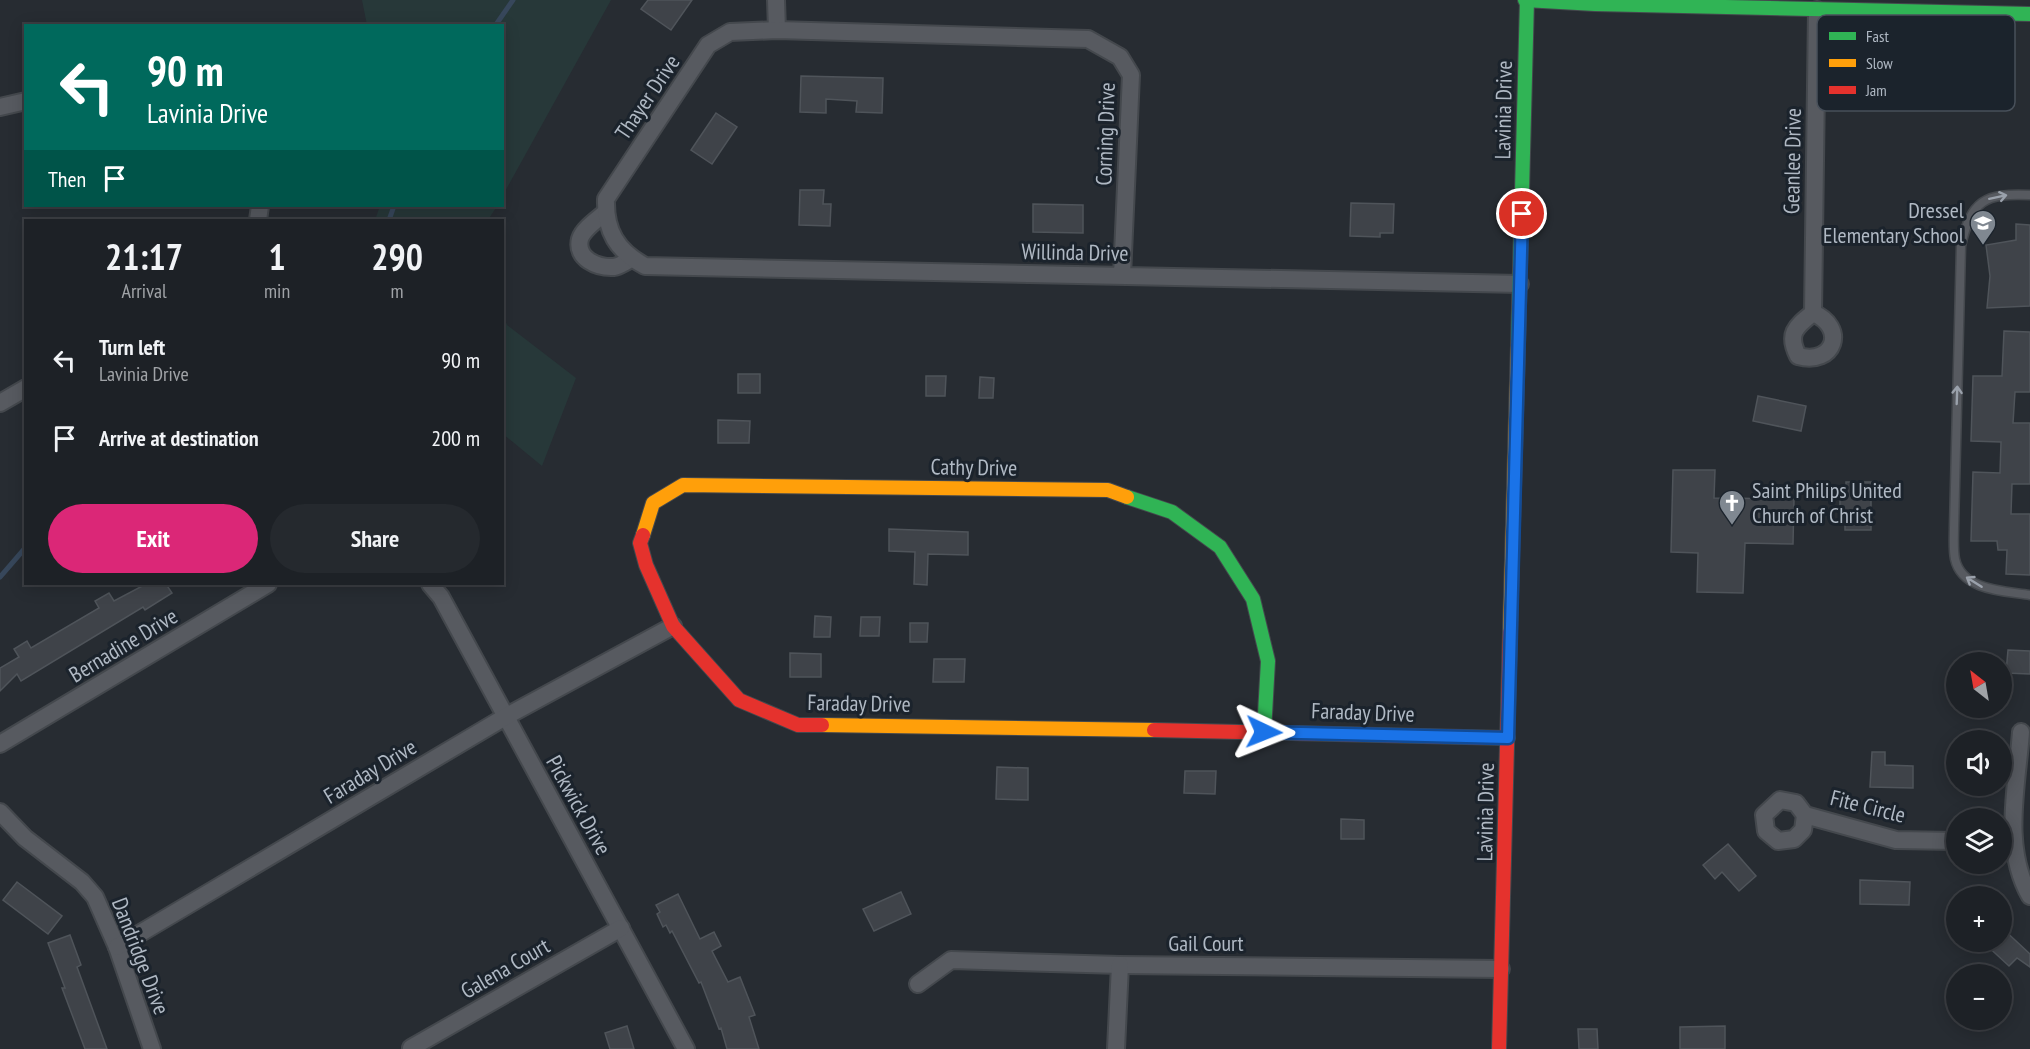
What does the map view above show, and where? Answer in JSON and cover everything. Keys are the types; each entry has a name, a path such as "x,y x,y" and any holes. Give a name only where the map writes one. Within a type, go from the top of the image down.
{"street":[{"path":"776,0 777,30"},
{"path":"1526,0 1705,4 1817,10 1942,6 2030,14"},
{"name":"Lavinia Drive","path":"1499,1049 1526,0"},
{"name":"Geanlee Drive","path":"1813,313 1817,10"},
{"name":"Thayer Drive","path":"606,212 606,199 708,45 730,32 777,30"},
{"name":"Corning Drive","path":"777,30 1088,39 1120,57 1131,75 1122,276"},
{"path":"0,107 24,101"},
{"path":"606,212 613,240 632,259"},
{"name":"Willinda Drive","path":"606,212 580,237 579,248 586,261 596,265 615,267 632,259 645,266 1520,284"},
{"path":"0,403 24,389"},
{"name":"Cathy Drive","path":"673,626 646,565 640,543 653,503 683,485 1108,490 1172,512 1220,547 1253,599 1268,661 1264,732"},
{"name":"Bernadine Drive","path":"0,744 266,585"},
{"name":"Pickwick Drive","path":"431,585 441,597 686,1049"},
{"name":"Faraday Drive","path":"117,946 505,717 673,626 739,700 798,725 1508,738"},
{"path":"2012,808 2022,732"},
{"name":"Dandridge Drive","path":"0,813 25,838 82,882 95,897 117,946 152,1049"},
{"name":"Fite Circle","path":"1805,815 1896,840 1946,841"},
{"path":"2012,856 2030,896"},
{"name":"Galena Court","path":"411,1048 621,928"},
{"name":"Gail Court","path":"918,984 951,960 1120,965 1502,969"},
{"path":"1116,1049 1120,965"}],"lane":[{"path":"2030,195 1991,197 1977,205 1966,222 1962,246 1954,527 1955,560 1959,570 1968,579 1980,587 2030,595"}],"shaded area":[{"path":"362,0 611,0 504,193 504,24 367,24"},
{"path":"380,207 496,207 489,219 375,219"},
{"path":"504,318 507,325 576,378 542,466 504,435"}],"building":[{"path":"648,0 692,0 671,30 641,9"},
{"path":"801,76 883,78 882,113 856,112 857,101 826,99 826,113 800,112"},
{"path":"716,113 737,127 712,164 691,150"},
{"path":"800,190 824,190 823,204 831,204 830,226 799,225"},
{"path":"1351,203 1394,204 1393,233 1380,233 1380,237 1350,236"},
{"path":"1033,204 1083,205 1083,233 1033,232"},
{"path":"2016,224 2030,225 2030,306 1987,308 1990,276 1986,245 2016,240"},
{"path":"2004,331 2030,332 2030,392 2015,392 2013,423 2030,423 2030,484 2012,484 2011,514 2030,514 2030,575 2006,574 2007,550 1998,550 1997,541 1971,541 1973,472 2000,473 2001,442 1971,441 1973,376 2002,376"},
{"path":"738,374 760,374 760,393 738,393"},
{"path":"926,376 946,376 945,396 926,396"},
{"path":"980,377 994,378 993,398 979,398"},
{"path":"1758,396 1806,406 1801,431 1753,421"},
{"path":"718,420 750,421 749,443 718,443"},
{"name":"Saint Philips United Church of Christ","path":"1673,470 1715,470 1714,498 1794,499 1793,544 1745,543 1743,593 1697,592 1698,553 1671,552"},
{"path":"1846,482 1871,482 1871,530 1845,530 1845,516 1840,516 1840,488 1846,489"},
{"path":"889,529 968,532 968,555 928,554 927,585 914,584 915,552 889,551"},
{"path":"144,585 167,585 172,593 145,610 143,607 21,681 17,674 0,691 0,668 19,657 14,649 27,641 31,648 99,608 95,601 109,593 114,601"},
{"path":"815,616 831,617 830,637 814,637"},
{"path":"861,617 880,617 879,636 860,636"},
{"path":"910,623 928,623 927,642 910,642"},
{"path":"2008,650 2030,651 2030,674 2012,673 2012,652 2008,652"},
{"path":"790,653 821,654 821,677 790,677"},
{"path":"934,659 965,659 964,682 933,682"},
{"path":"1872,752 1885,752 1885,765 1913,766 1913,788 1870,787"},
{"path":"997,767 1028,768 1028,800 996,799"},
{"path":"1185,771 1216,771 1215,794 1184,793"},
{"path":"1341,819 1364,820 1364,839 1341,839"},
{"path":"1728,844 1756,876 1739,891 1722,872 1715,879 1703,865"},
{"path":"1860,880 1910,882 1909,905 1860,904"},
{"path":"17,882 62,916 48,934 3,900"},
{"path":"901,892 911,914 874,931 863,909"},
{"path":"678,894 700,939 714,932 721,946 712,951 728,982 740,977 755,1015 749,1017 759,1049 727,1049 721,1028 719,1029 701,982 699,983 672,931 670,933 666,925 663,927 656,905"},
{"path":"70,935 81,965 77,967 107,1049 85,1049 62,988 65,988 48,943"},
{"path":"2012,937 2030,954 2030,967 2017,958 2011,964 2007,964 1994,952 2012,952"},
{"path":"627,1026 634,1049 610,1049 605,1033"},
{"path":"1725,1026 1725,1049 1680,1049 1680,1027"},
{"path":"1578,1029 1597,1029 1598,1049 1579,1049"}],"waterway":[{"path":"496,24 513,0"},
{"path":"389,219 394,207"},
{"path":"0,577 24,549"}],"traffic: fast":[{"path":"1525,0 1595,4 2030,14"},
{"path":"1518,345 1527,0"},
{"path":"1127,497 1172,512 1220,547 1253,599 1268,661 1264,732"}],"traffic: slow":[{"path":"1510,632 1518,345"},
{"path":"643,535 653,503 683,485 1108,490 1127,497"},
{"path":"822,725 1154,730"}],"traffic: jam":[{"path":"643,535 640,543 646,565 673,626 739,700 798,725 822,725"},
{"path":"1499,1049 1510,632"},
{"path":"1154,730 1508,738"}],"place":[{"name":"Dressel Elementary School","path":"1983,246"},
{"name":"Saint Philips United Church of Christ","path":"1732,526"}],"route":[{"path":"1264,732 1508,738 1522,214"}]}
